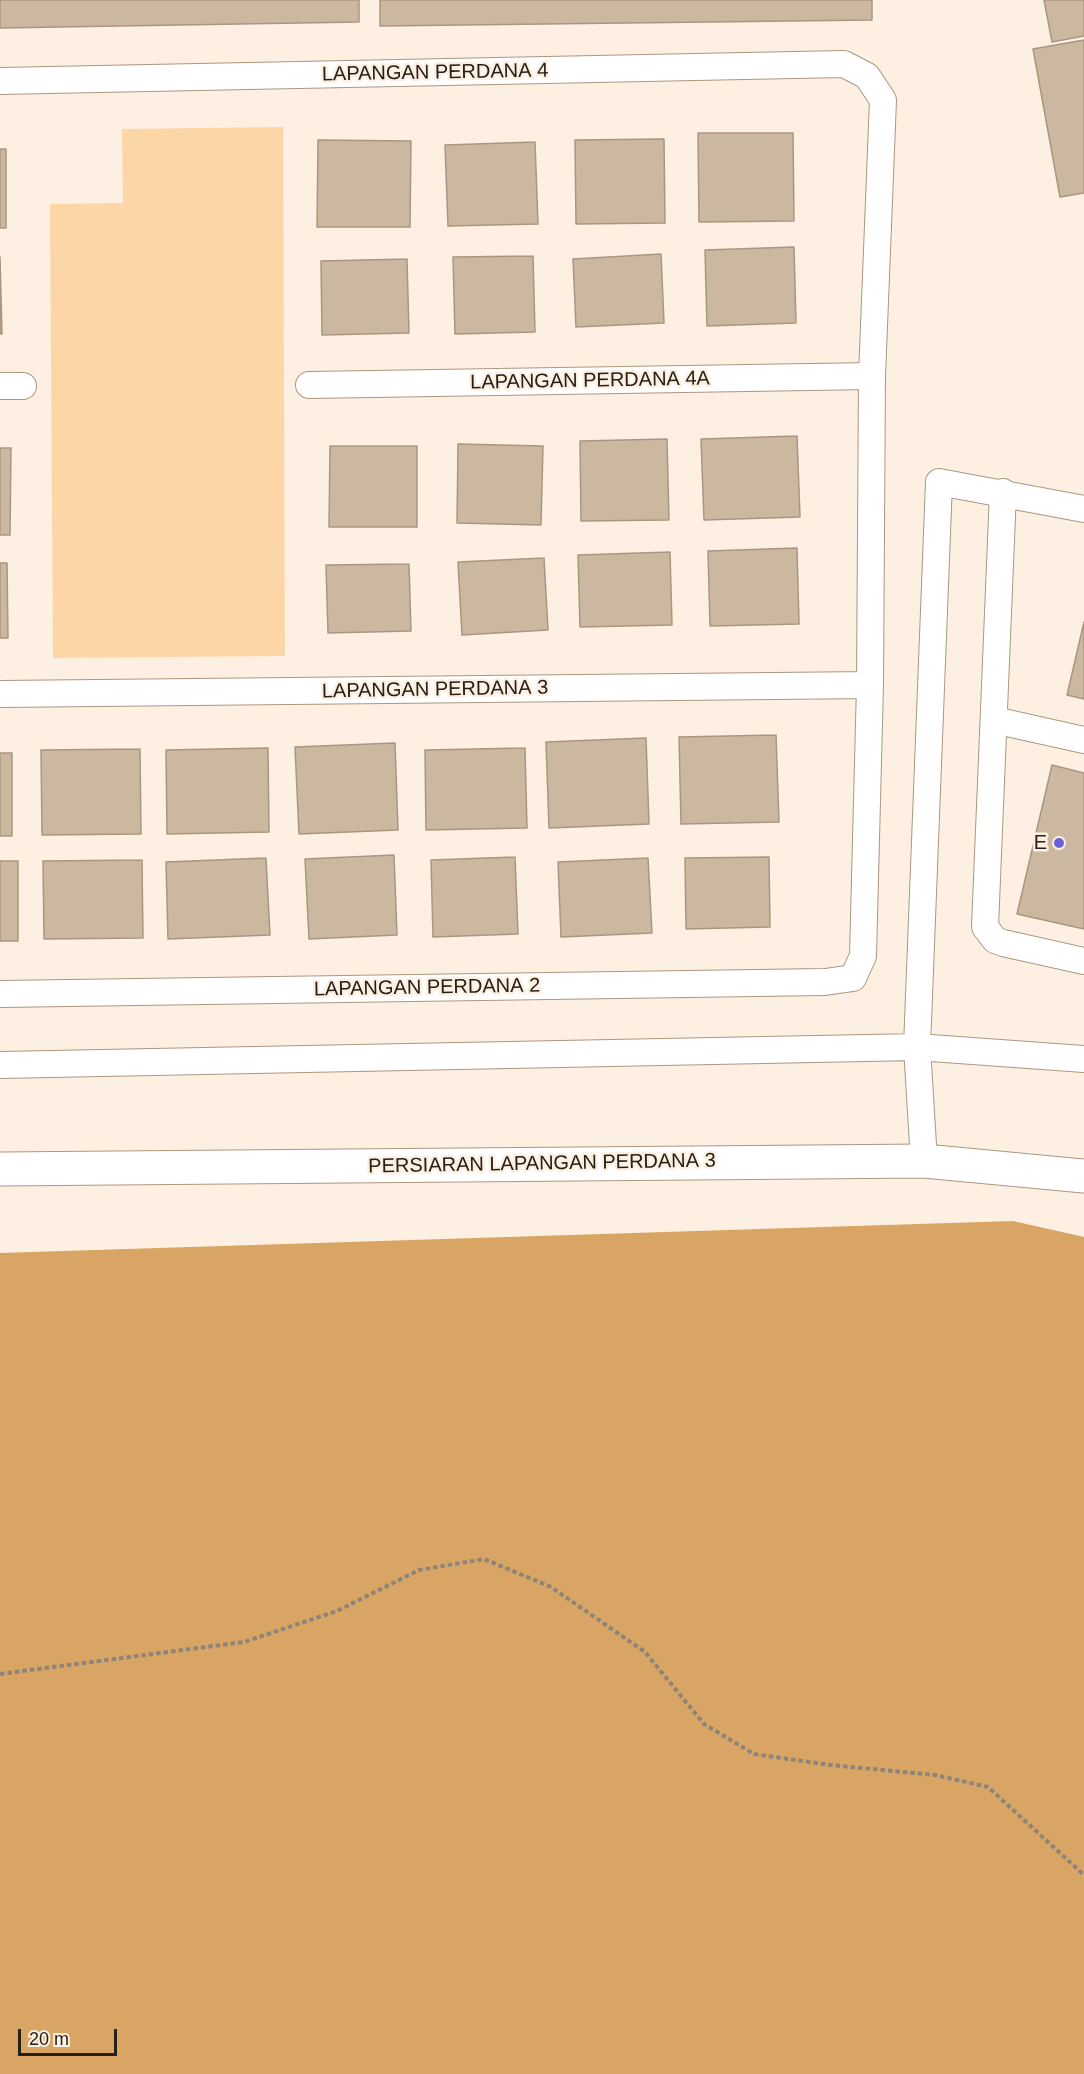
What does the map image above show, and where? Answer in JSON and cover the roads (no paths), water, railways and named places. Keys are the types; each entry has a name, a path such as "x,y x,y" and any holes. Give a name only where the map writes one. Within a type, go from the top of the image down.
{"street":[{"name":"LAPANGAN PERDANA 4","path":"0,81 844,64 867,76 883,100 872,376"},
{"name":"LAPANGAN PERDANA 4A","path":"309,385 872,376"},
{"path":"870,685 872,376"},
{"path":"924,1161 917,1047 939,482 1003,492 1084,509"},
{"path":"1003,492 985,927 995,940 1003,943 1084,961"},
{"name":"LAPANGAN PERDANA 3","path":"0,694 870,685"},
{"name":"LAPANGAN PERDANA 2","path":"0,994 825,982 853,978 863,956 870,685"},
{"path":"994,720 1084,740"},
{"path":"0,1065 917,1047 1084,1059"},
{"name":"PERSIARAN LAPANGAN PERDANA 3","path":"0,1169 924,1161 1084,1176"}],"place":[{"name":"E","path":"1059,843"}]}
